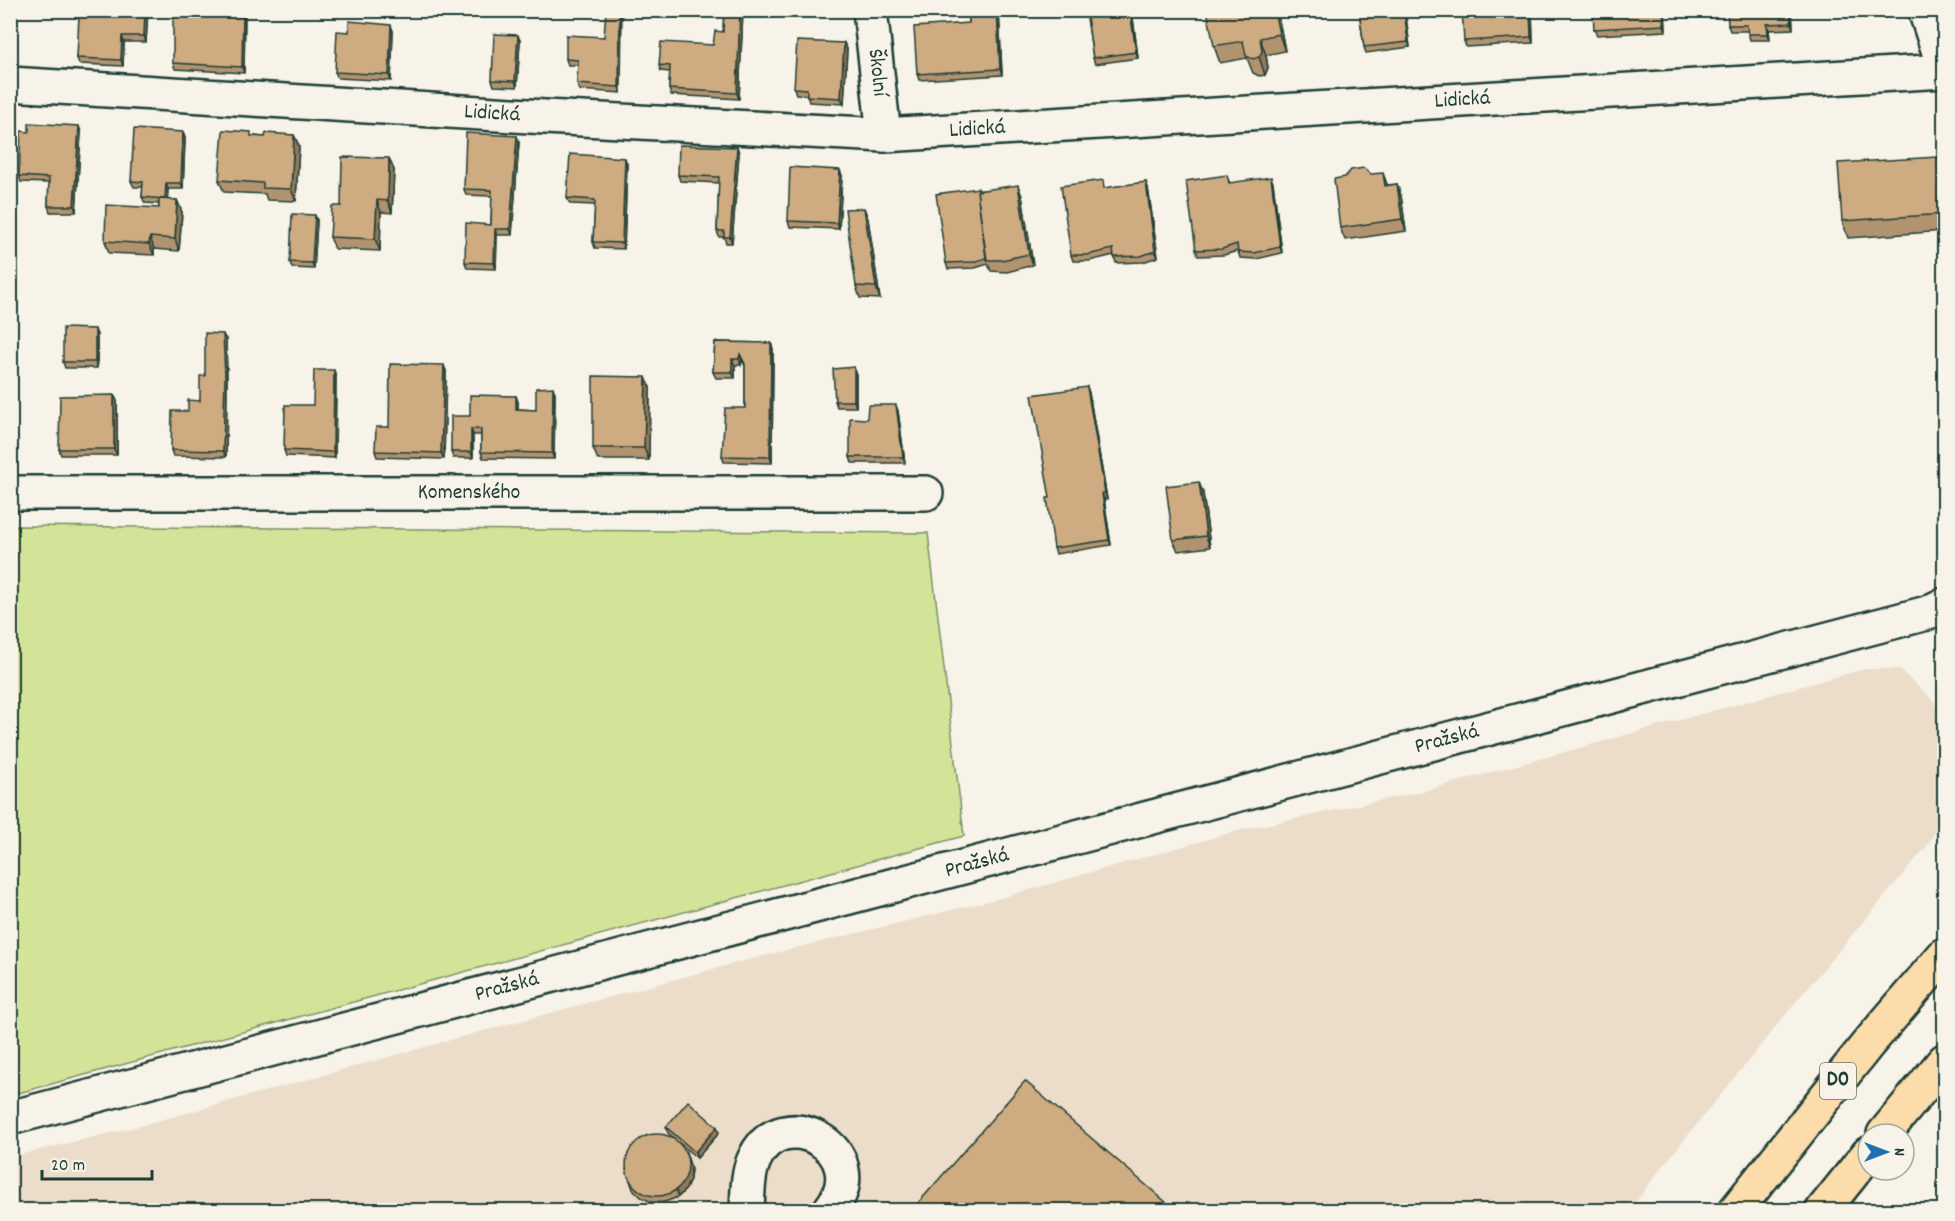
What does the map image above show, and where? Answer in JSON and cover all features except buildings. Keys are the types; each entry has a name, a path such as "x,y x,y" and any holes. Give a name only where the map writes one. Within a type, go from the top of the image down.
{"highway":[{"name":"D0","path":"1736,1210 1845,1072 1944,955"},
{"path":"1894,1122 1944,1061"},
{"path":"1823,1210 1856,1169"}],"street":[{"name":"Školní","path":"870,10 884,135"},
{"path":"1925,10 1944,69"},
{"name":"Lidická","path":"10,84 884,135 1944,69"},
{"name":"Komenského","path":"10,493 926,493"},
{"name":"Pražská","path":"10,1118 1927,613 1944,605"},
{"path":"747,1210 750,1169 755,1157 763,1146 774,1138 786,1133 798,1132 820,1139 830,1146 837,1156 842,1169 843,1182 840,1196 831,1210"}],"shaded area":[{"path":"1864,669 1899,669 1933,700 1944,722 1944,818 1927,846 1799,998 1630,1210 11,1210 10,1157 136,1127 747,960 997,899 1237,831 1424,791"}],"green space":[{"path":"11,526 928,533 964,836 11,1095"}]}
